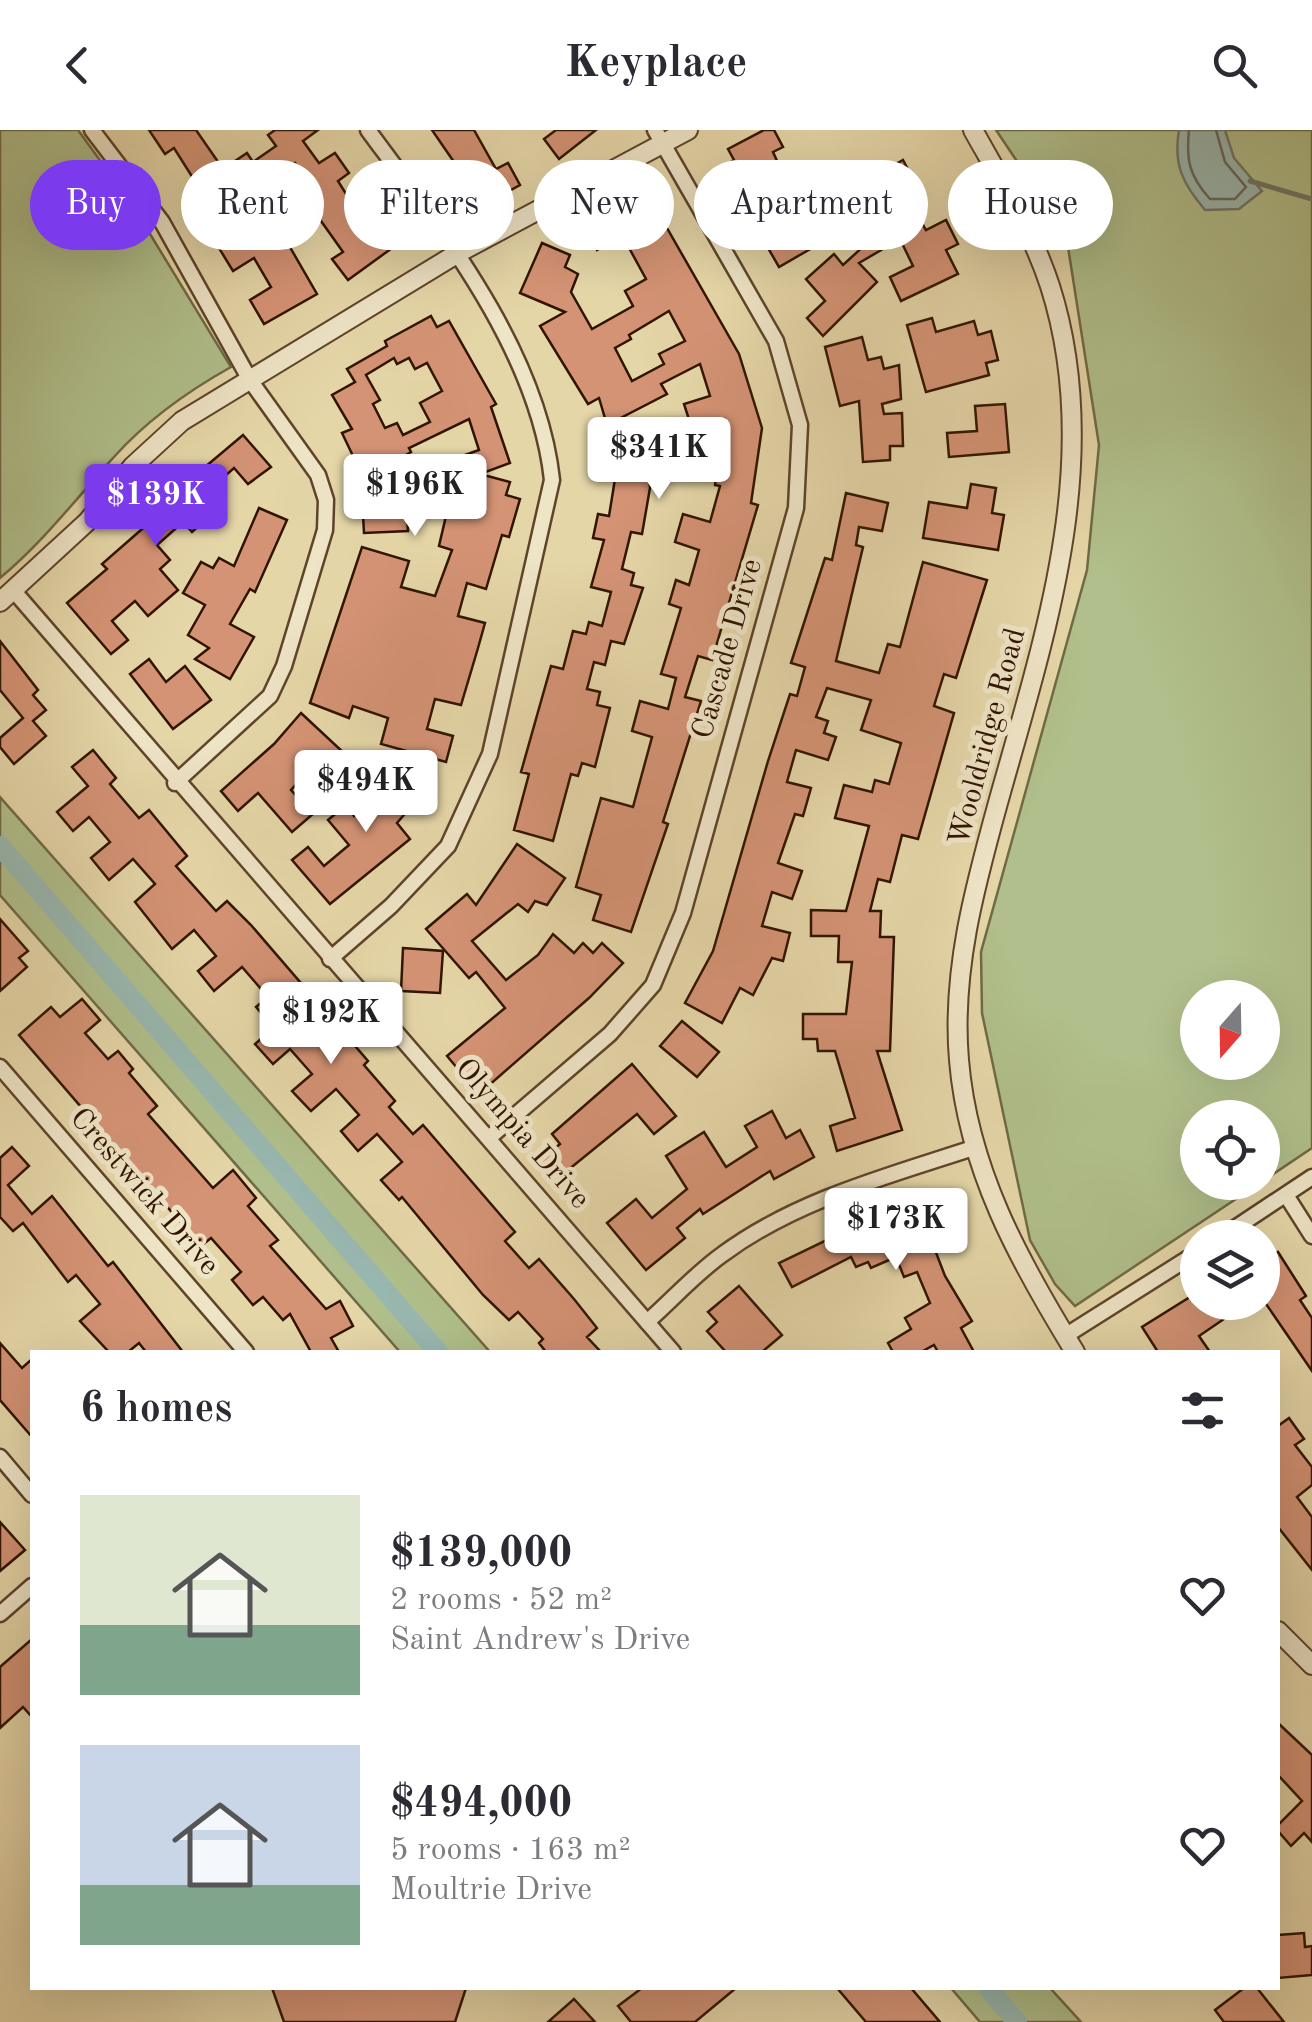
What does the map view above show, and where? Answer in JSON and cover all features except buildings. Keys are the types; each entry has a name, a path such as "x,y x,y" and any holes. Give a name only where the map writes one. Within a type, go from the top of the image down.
{"street":[{"path":"92,130 162,222 250,380 318,475 326,500 324,530 284,666 270,696 175,782"},
{"path":"330,959 392,906 448,846 490,754 552,480 548,436 530,387 458,253 368,130"},
{"path":"6,596 88,521 133,466 182,422 458,253 660,136 688,130"},
{"name":"Wooldridge Road","path":"972,130 1015,207 1050,287 1065,352 1072,413 1071,482 1050,614 977,879 964,942 959,1061 973,1148 990,1196 1028,1274 1070,1344"},
{"name":"Cascade Drive","path":"490,1137 610,1034 653,985 683,913 796,508 800,425 776,341 660,136"},
{"name":"Olympia Drive","path":"6,596 490,1137 671,1350"},
{"name":"Crestwick Drive","path":"0,1068 244,1350"},
{"path":"648,1322 722,1254 784,1218 860,1185 973,1148"},
{"path":"1248,1220 1312,1177"},
{"path":"1286,1195 1312,1236"},
{"path":"1070,1344 1180,1265"},
{"path":"0,1456 30,1493"},
{"path":"0,1614 30,1588"},
{"path":"1280,1634 1312,1664"}],"green space":[{"path":"0,130 78,130 100,160 30,160 30,250 160,250 231,367 183,397 139,432 0,578"},
{"path":"996,130 1312,130 1312,1148 1280,1170 1280,1100 1180,1100 1180,1200 1234,1200 1204,1220 1180,1220 1180,1236 1075,1306 1055,1284 1030,1240 982,1013 981,952 1087,570 1099,445 1069,250 1113,250 1113,160 1016,160"},
{"path":"0,797 488,1350 398,1350 0,895"},
{"path":"953,1990 1052,1990 1081,2022 980,2022"}],"water":[{"path":"1179,130 1225,130 1234,158 1262,191 1239,209 1205,210 1182,173 1177,154"}],"waterway":[{"path":"1250,181 1312,199"},
{"path":"0,846 436,1350"},
{"path":"990,1990 1017,2022"}]}
